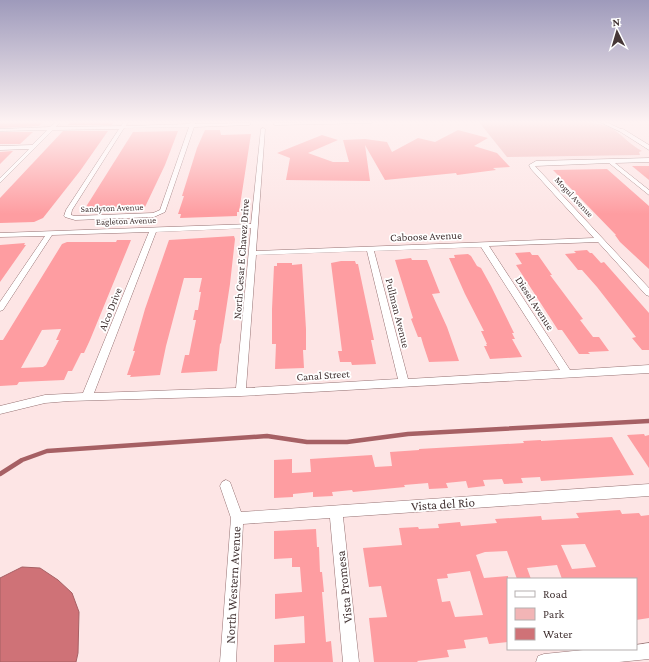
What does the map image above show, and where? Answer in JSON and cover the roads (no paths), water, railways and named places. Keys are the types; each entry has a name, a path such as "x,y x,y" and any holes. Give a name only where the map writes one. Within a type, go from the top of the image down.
{"street":[{"path":"0,181 28,153"},
{"name":"Sandyton Avenue","path":"105,153 69,210 67,216 75,218 154,216 158,214 164,208 183,153"},
{"name":"North Cesar E Chavez Drive","path":"241,392 252,253 254,153"},
{"name":"Mogul Avenue","path":"649,160 546,162 532,165 533,168 649,293"},
{"path":"610,161 649,193"},
{"name":"Eagleton Avenue","path":"0,234 253,226"},
{"name":"Alco Drive","path":"87,396 153,230"},
{"path":"0,308 50,233"},
{"name":"Caboose Avenue","path":"252,253 601,240"},
{"name":"Diesel Avenue","path":"484,245 567,373"},
{"name":"Pullman Avenue","path":"370,249 404,382"},
{"name":"Canal Street","path":"0,410 45,399 87,396 241,392 649,369"},
{"name":"North Western Avenue","path":"226,486 237,518 228,662"},
{"name":"Vista del Rio","path":"237,518 649,490"},
{"name":"Vista Promesa","path":"336,511 351,662"},
{"path":"544,662 649,652"}],"water":[{"path":"22,567 40,568 58,580 72,593 79,612 78,653 76,662 0,662 0,578"}],"waterway":[{"path":"0,474 22,460 47,451 267,436 307,442 347,442 408,434 649,421"}]}
